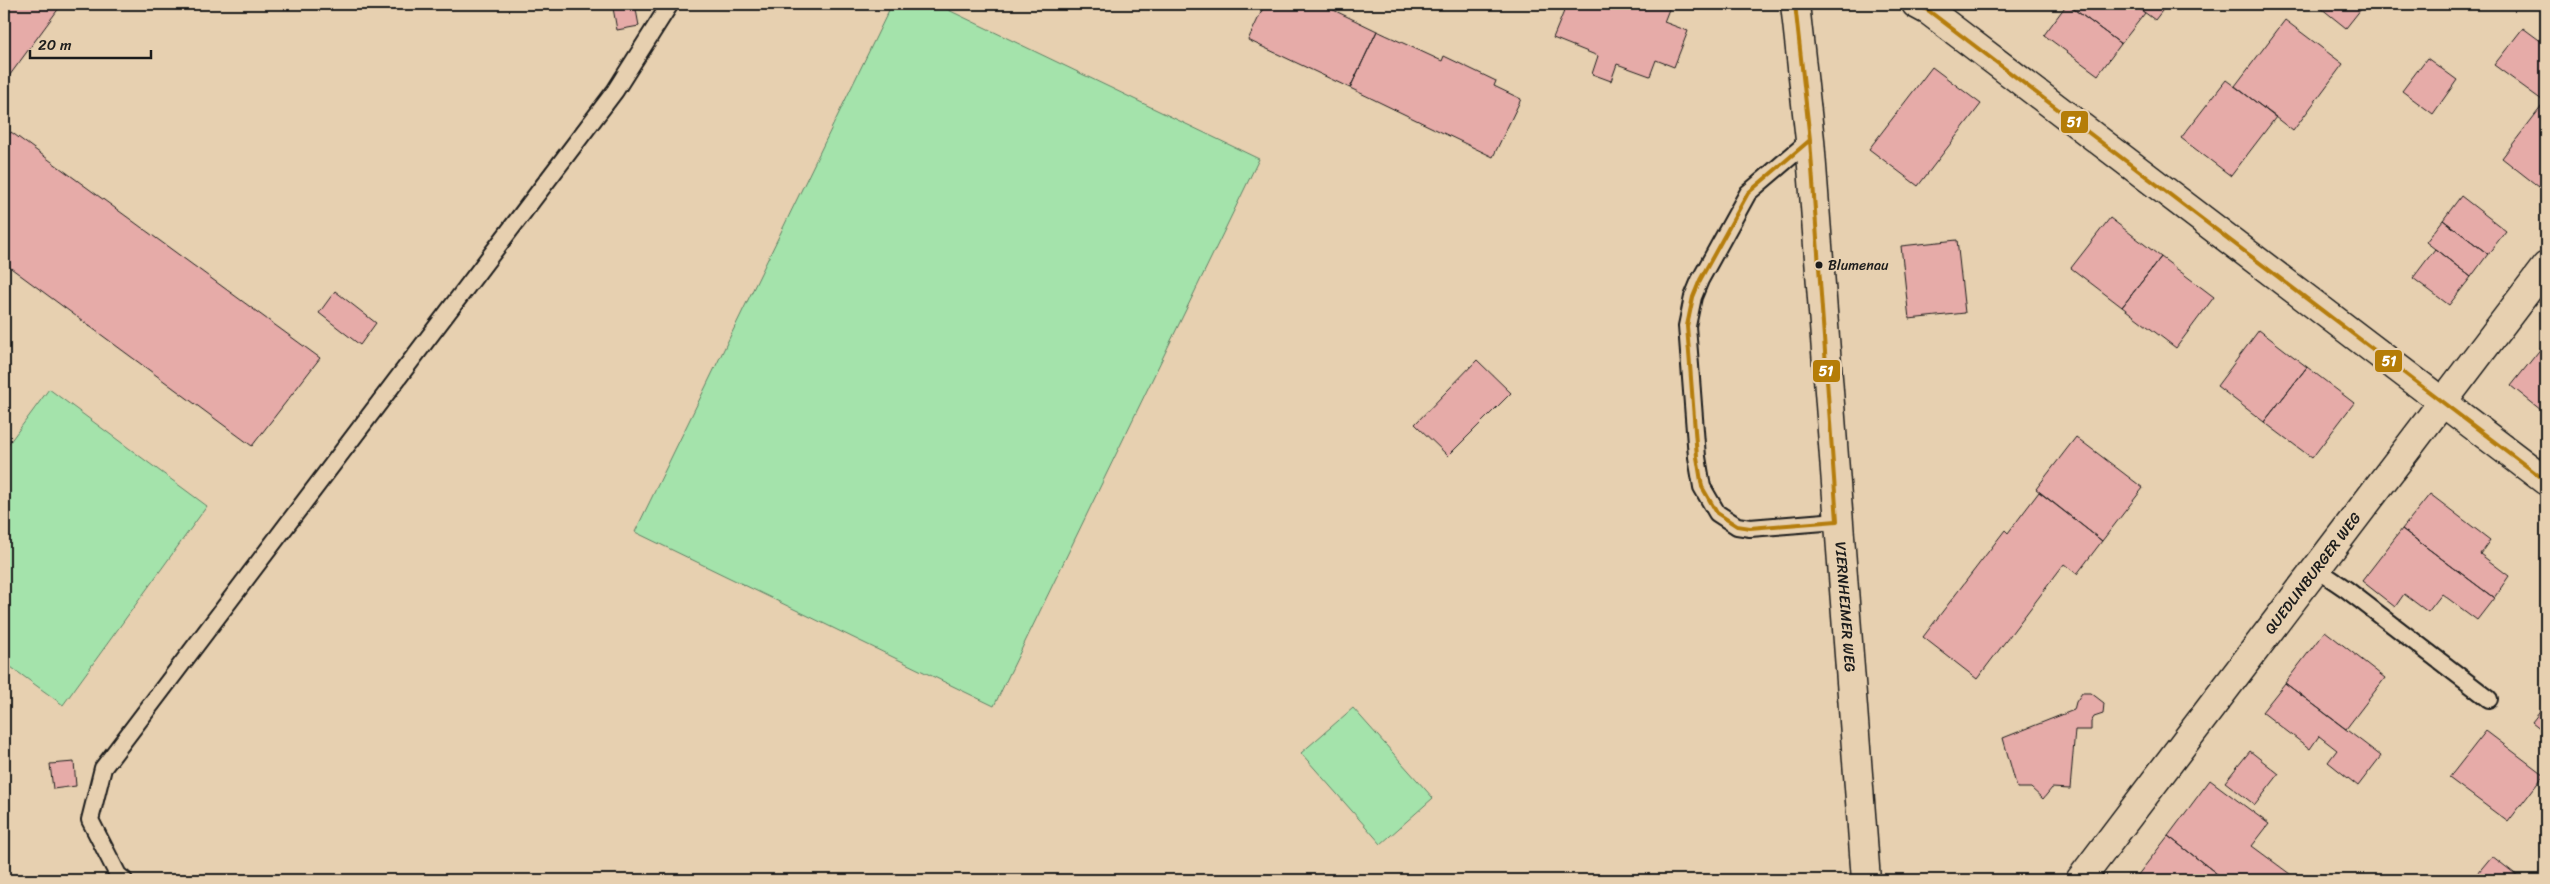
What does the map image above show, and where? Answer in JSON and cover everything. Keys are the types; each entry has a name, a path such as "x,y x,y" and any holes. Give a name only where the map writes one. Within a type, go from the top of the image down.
{"street":[{"name":"VIERNHEIMER WEG","path":"1795,4 1810,140 1837,521 1866,880"},
{"path":"1916,4 1929,11 2546,481"},
{"name":"QUEDLINBURGER WEG","path":"2080,880 2546,266"}],"lane":[{"path":"124,880 118,875 90,820 103,768 615,91 670,4"},
{"path":"1810,140 1748,193 1700,280 1690,313 1687,341 1697,457 1702,487 1717,513 1732,524 1750,528 1837,521"},
{"path":"2315,568 2346,589 2489,699"}],"green space":[{"path":"892,4 936,4 1259,159 994,706 635,532"},
{"path":"49,389 207,506 63,705 4,662 4,450"},
{"path":"1353,708 1433,798 1381,844 1301,753"}],"building":[{"path":"4,4 62,4 4,83"},
{"path":"635,4 639,26 617,30 613,8"},
{"path":"1265,4 1321,4 1377,31 1350,88 1248,40"},
{"path":"1567,4 1613,4 1619,6 1620,4 1671,4 1664,22 1688,31 1674,67 1656,60 1650,76 1617,64 1611,81 1592,74 1598,56 1553,38"},
{"path":"2067,4 2133,4 2145,13 2121,44"},
{"path":"2067,4 2121,44 2098,75 2044,35"},
{"path":"2133,4 2161,4 2165,7 2155,20"},
{"path":"2316,4 2365,4 2346,28"},
{"path":"2285,20 2343,64 2293,131 2235,86"},
{"path":"2523,28 2546,45 2546,103 2494,65"},
{"path":"1377,31 1442,61 1444,56 1496,81 1494,86 1521,99 1493,157 1350,88"},
{"path":"2427,58 2457,80 2433,114 2402,91"},
{"path":"1932,67 1981,104 1918,186 1869,149"},
{"path":"2226,80 2276,117 2231,176 2181,138"},
{"path":"2545,102 2546,178 2539,187 2502,158"},
{"path":"11,132 320,358 252,446 4,263 4,142"},
{"path":"2461,196 2506,231 2488,254 2443,220"},
{"path":"2110,218 2161,257 2122,307 2071,268"},
{"path":"2443,220 2488,254 2471,277 2426,242"},
{"path":"1957,240 1965,313 1909,319 1901,246"},
{"path":"2435,249 2471,277 2449,305 2413,278"},
{"path":"2161,257 2214,297 2176,348 2122,307"},
{"path":"335,291 376,323 360,345 319,313"},
{"path":"2259,330 2307,367 2264,422 2217,386"},
{"path":"2546,342 2546,414 2511,386"},
{"path":"1477,360 1511,393 1448,456 1415,424"},
{"path":"2307,367 2354,403 2312,458 2264,422"},
{"path":"2076,437 2143,488 2102,541 2036,489"},
{"path":"2039,492 2102,541 2077,574 2064,564 1977,679 1923,637 2005,530 2008,533"},
{"path":"2430,494 2490,540 2480,554 2509,576 2494,598 2402,529"},
{"path":"2402,529 2494,598 2477,620 2442,594 2428,612 2404,594 2395,607 2362,581"},
{"path":"2325,631 2385,678 2346,729 2285,683"},
{"path":"2285,683 2381,756 2358,786 2328,762 2337,750 2319,736 2310,749 2262,712"},
{"path":"2082,693 2091,693 2104,703 2103,714 2094,717 2091,722 2091,730 2075,730 2070,789 2052,788 2043,799 2031,788 2017,788 2003,738 2074,710 2076,702"},
{"path":"2546,704 2546,733 2532,722"},
{"path":"2486,731 2544,775 2508,822 2449,778"},
{"path":"2250,751 2279,774 2255,805 2225,782"},
{"path":"74,762 76,786 53,789 50,764"},
{"path":"2210,780 2269,824 2252,846 2294,877 2291,880 2225,880 2168,836"},
{"path":"2168,836 2225,880 2134,880"},
{"path":"2492,856 2523,880 2472,880"}],"transit line":[{"name":"51","path":"1795,4 1810,140"},
{"name":"51","path":"1916,4 1929,11 2546,481"},
{"name":"51","path":"1810,140 1837,521 1750,528 1737,526 1717,513 1702,487 1697,457 1687,326 1693,297 1700,280 1748,193 1810,140"}],"place":[{"name":"Blumenau","path":"1819,265"}]}
